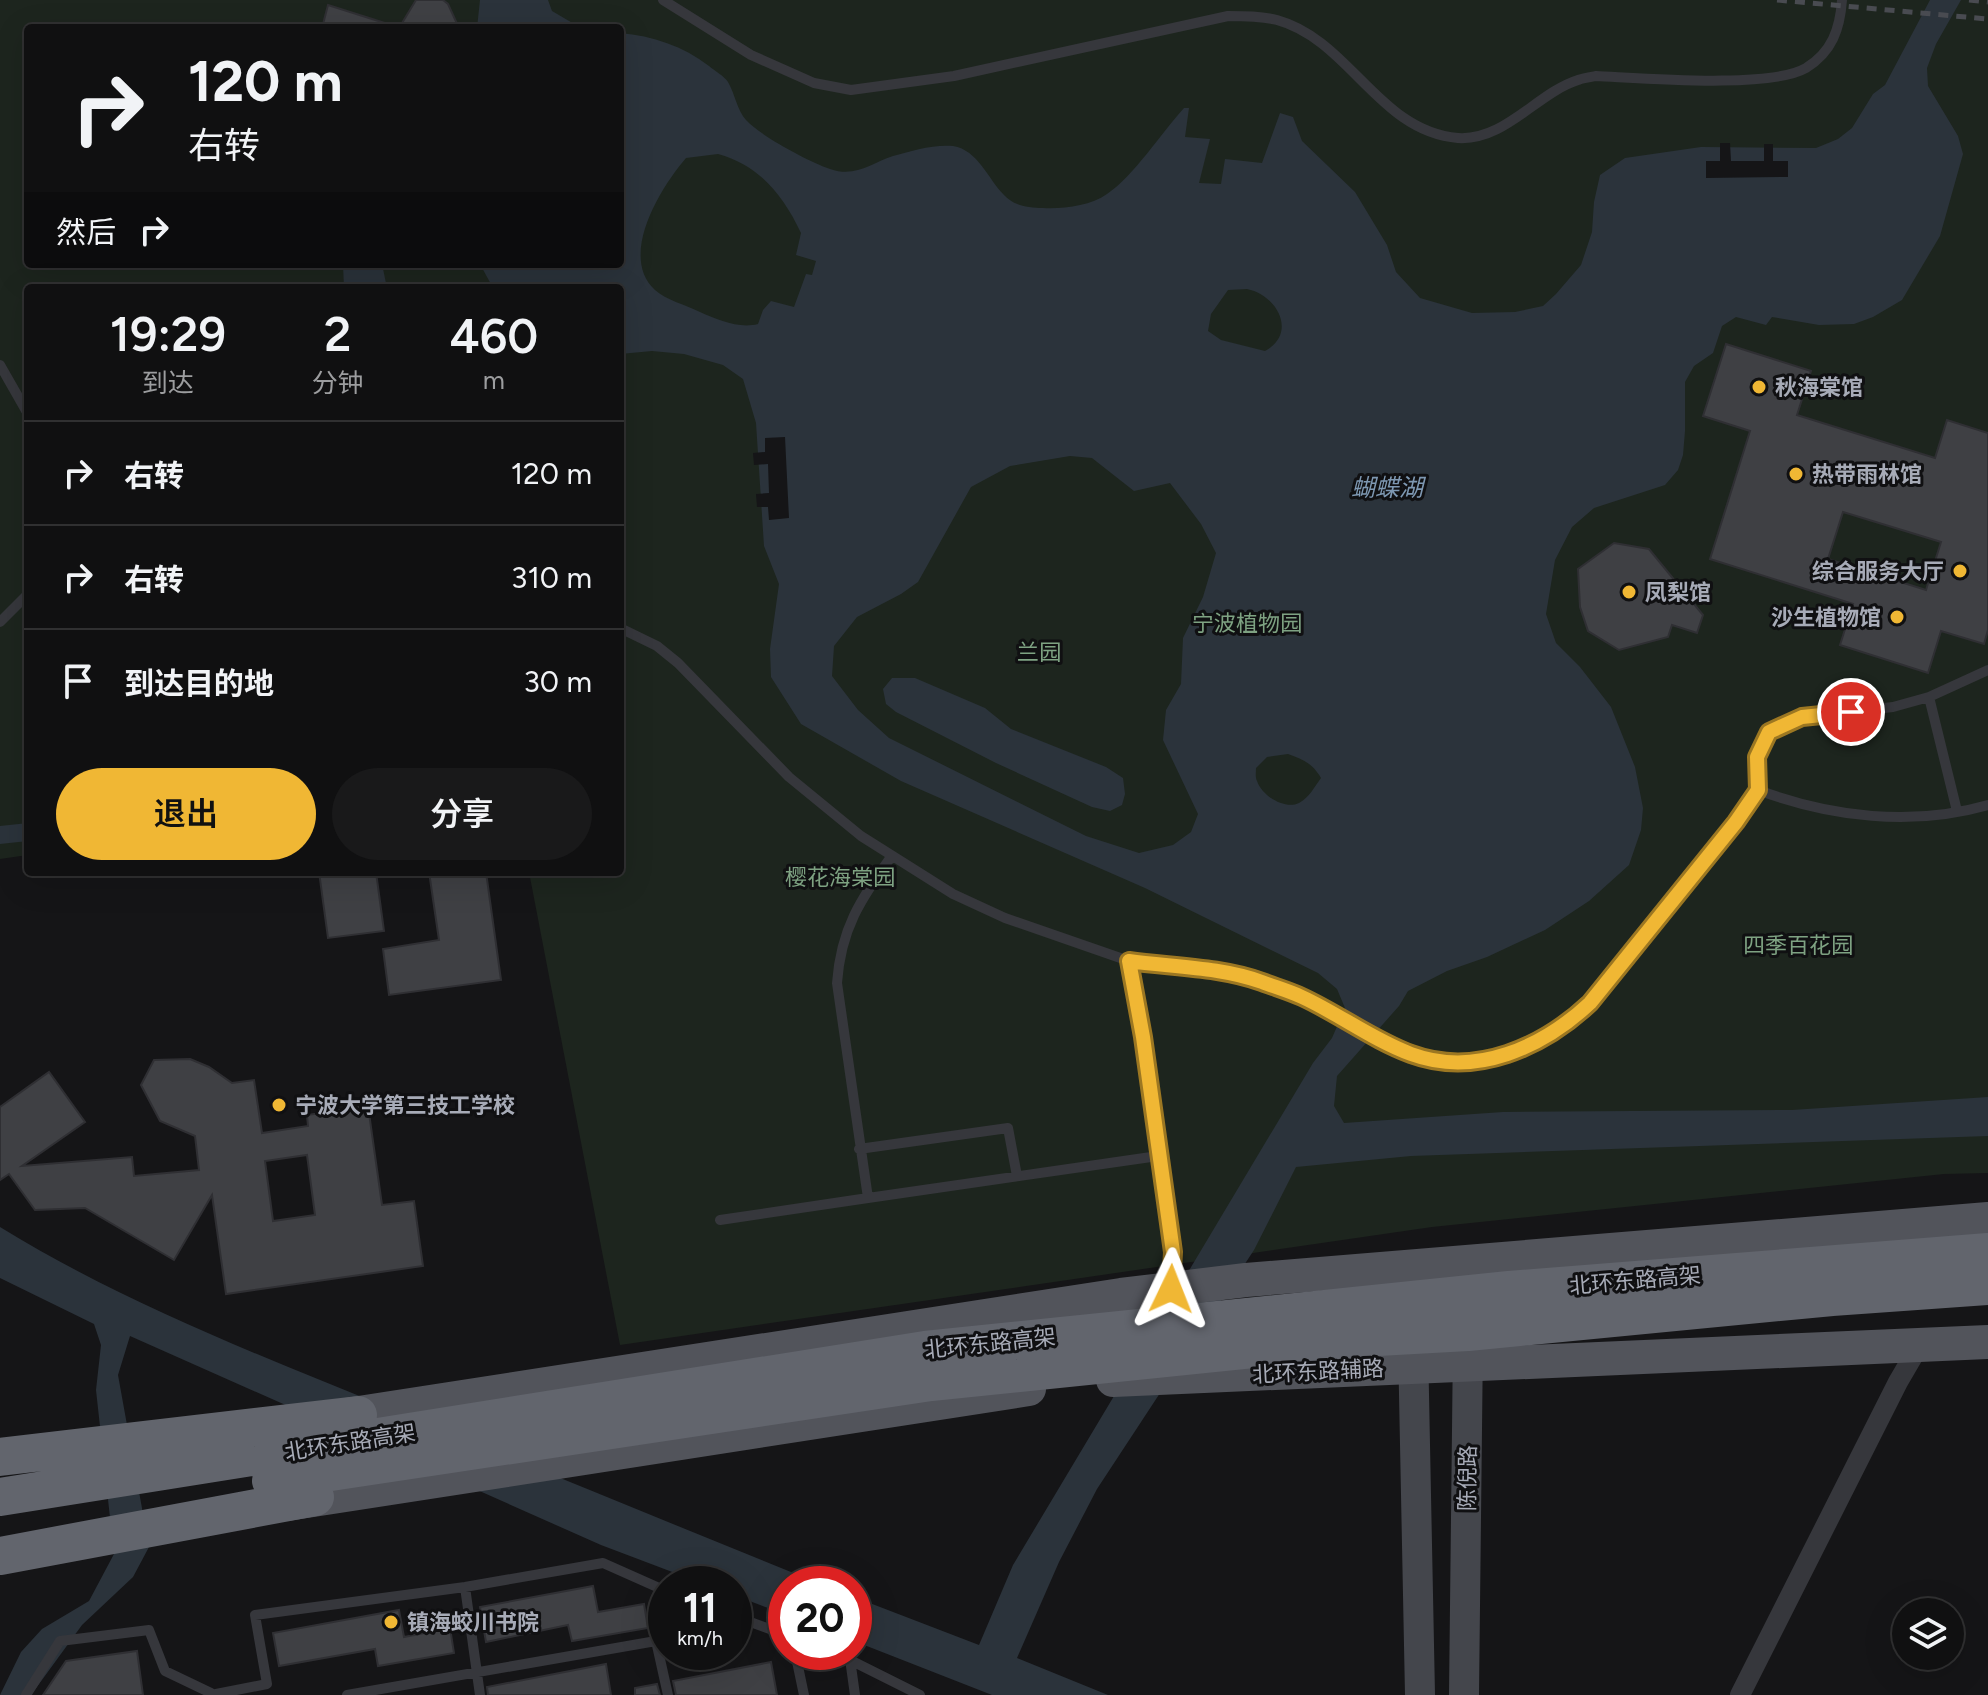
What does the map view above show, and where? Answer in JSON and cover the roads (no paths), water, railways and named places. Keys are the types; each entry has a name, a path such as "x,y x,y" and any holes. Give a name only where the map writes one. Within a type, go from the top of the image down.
{"highway":[{"name":"北环东路高架","path":"0,1497 928,1366 1509,1290 1988,1252"},
{"name":"北环东路高架","path":"0,1522 928,1366 1468,1332 1832,1297 1988,1286"},
{"path":"0,1457 928,1366"},
{"path":"0,1556 928,1366"}],"main road":[{"path":"0,1468 1121,1295 1246,1280 1988,1219"},
{"name":"北环东路辅路","path":"0,1549 652,1445 1080,1381 1988,1342"}],"street":[{"name":"陈倪路","path":"1464,1695 1468,1261"},
{"path":"1412,1266 1420,1695"},
{"path":"1740,1695 1919,1346"}],"lane":[{"path":"663,0 751,55 814,83 851,90 954,76 1228,16 1253,16 1293,26 1324,44 1389,108 1415,125 1460,138 1480,135 1503,125 1577,80 1596,76 1749,80 1785,76 1806,68 1822,54 1840,28 1842,0"},
{"path":"0,365 24,407"},
{"path":"0,622 24,598"},
{"path":"624,630 657,646 678,663 789,777 891,857 953,894 1005,918 1129,961 1244,976 1303,997 1413,1055 1488,1061 1547,1038 1590,1003 1736,822 1758,790 1757,757 1769,732 1802,717 1893,707 1929,697 1988,670"},
{"path":"1929,697 1957,811"},
{"path":"1758,790 1798,804 1854,815 1890,817 1988,805"},
{"path":"868,1198 837,983 839,955 849,921 891,857"},
{"path":"1129,961 1143,1037 1173,1252 1171,1289"},
{"path":"859,1149 1008,1128 1017,1176"},
{"path":"720,1220 1158,1156"},
{"path":"26,1695 60,1641 149,1630 165,1671 211,1694 268,1689 255,1615 465,1587 603,1563 648,1583"},
{"path":"465,1587 480,1695"},
{"path":"347,1695 648,1642"},
{"path":"662,1670 668,1695"},
{"path":"799,1670 804,1695"},
{"path":"852,1670 855,1695"},
{"path":"871,1670 920,1695"}],"water":[{"path":"480,0 548,0 552,11 574,24 477,24"},
{"name":"蝴蝶湖","path":"1930,0 1961,0 1936,44 1927,68 1928,86 1958,136 1963,154 1940,236 1902,300 1854,324 1819,325 1772,317 1766,325 1736,317 1722,326 1713,353 1694,366 1685,382 1685,431 1678,470 1665,485 1594,508 1572,527 1555,560 1546,614 1556,643 1580,667 1611,707 1635,767 1643,808 1641,830 1629,865 1589,901 1545,930 1487,957 1447,971 1408,991 1399,1006 1337,1076 1334,1106 1344,1123 1503,1112 1792,1110 1988,1097 1988,1136 1411,1156 1296,1167 1254,1250 1097,1489 1059,1562 1017,1658 1108,1695 992,1695 872,1648 872,1604 979,1645 1013,1565 1313,1063 1332,1038 1345,1008 1337,989 1318,973 1145,888 901,781 801,724 771,677 770,649 779,584 764,546 756,423 743,379 723,365 684,354 652,351 624,354 624,284 491,284 482,268 624,268 624,34 667,43 699,59 726,80 743,116 753,127 786,148 830,169 856,171 907,152 953,146 976,159 1008,199 1032,208 1076,206 1107,194 1137,165 1184,108 1189,108 1185,137 1210,139 1199,183 1221,184 1225,159 1262,163 1280,113 1293,117 1302,141 1355,192 1387,245 1396,272 1420,298 1472,313 1515,312 1543,306 1556,294 1581,265 1592,232 1600,175 1625,158 1701,147 1816,148 1838,139 1852,128 1873,94 1885,85","holes":["718,154 758,174 778,194 801,233 796,255 816,261 812,275 806,274 794,307 771,301 763,310 758,324 751,325 736,325 714,318 665,297 655,290 645,276 641,259 642,241 655,204 686,158","1247,289 1258,293 1275,307 1282,325 1275,343 1265,351 1221,340 1208,331 1211,314 1228,290","1070,456 1092,458 1134,491 1170,483 1201,524 1216,553 1203,597 1183,638 1181,684 1166,710 1163,740 1198,814 1191,832 1173,845 1139,853 1086,836 889,738 858,710 832,676 834,646 857,617 918,582 971,487 1010,466","1293,756 1311,766 1321,778 1303,801 1287,805 1264,792 1256,779 1256,768 1267,757"]},
{"path":"343,268 383,268 386,284 344,284"},
{"path":"892,678 915,678 985,708 1011,729 1106,767 1123,778 1125,794 1122,805 1110,811 1092,807 896,712 886,704 883,689"},
{"path":"24,823 24,841 0,844 0,826"},
{"path":"0,1227 94,1279 190,1325 776,1566 768,1566 768,1608 752,1602 752,1566 656,1566 601,1545 130,1336 118,1375 149,1547 133,1577 82,1625 31,1695 0,1695 21,1652 42,1629 89,1601 114,1554 96,1390 101,1345 94,1324 0,1278"}],"railway":[{"path":"1777,0 1988,19"},
{"path":"1969,0 1988,2"}],"place":[{"name":"秋海棠馆","path":"1759,387"},
{"name":"热带雨林馆","path":"1796,474"},
{"name":"综合服务大厅","path":"1960,571"},
{"name":"凤梨馆","path":"1629,592"},
{"name":"沙生植物馆","path":"1897,617"},
{"name":"宁波大学第三技工学校","path":"279,1105"},
{"name":"镇海蛟川书院","path":"391,1622"}],"park label":[{"name":"宁波植物园","path":"1247,623"},
{"name":"兰园","path":"1039,652"},
{"name":"樱花海棠园","path":"840,877"},
{"name":"四季百花园","path":"1798,945"}]}
